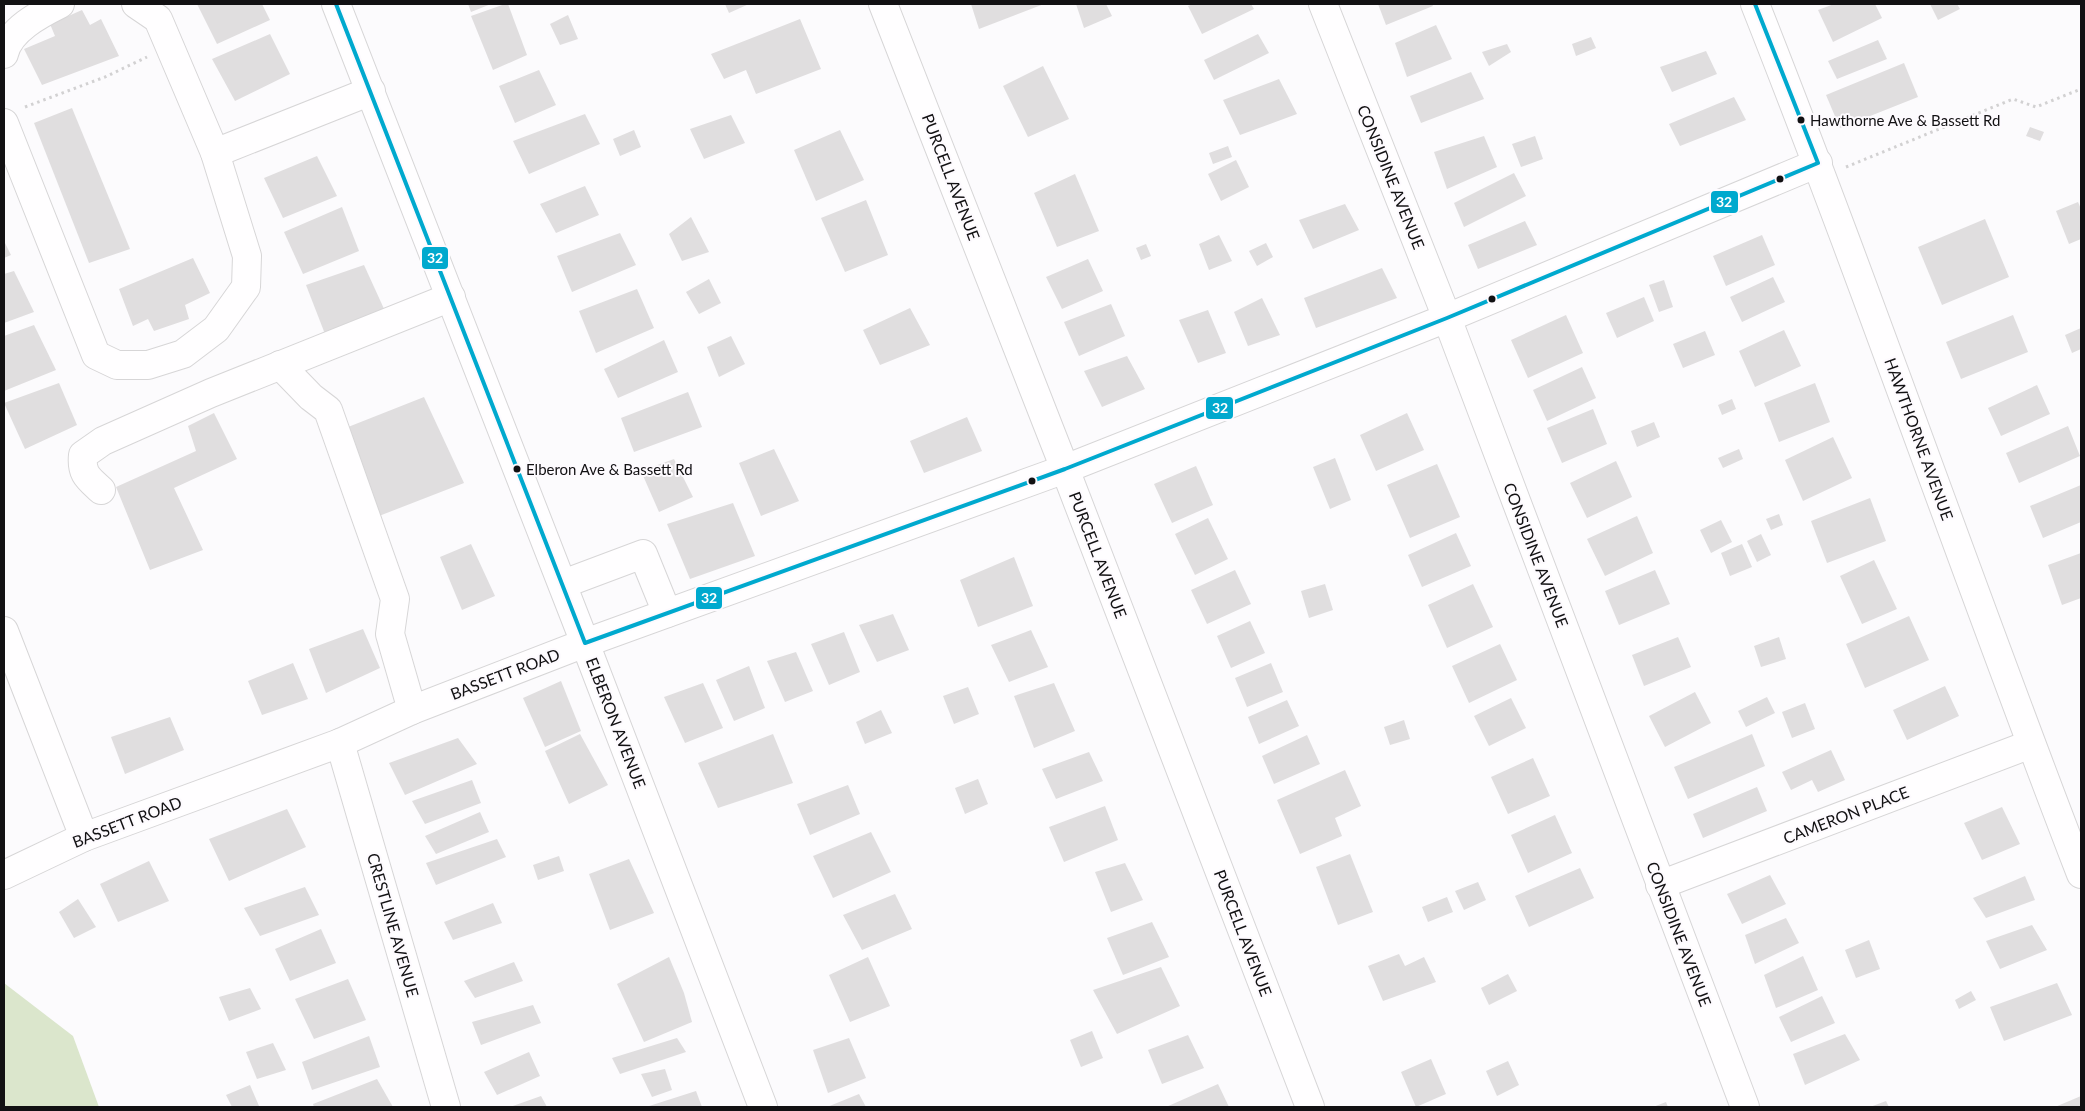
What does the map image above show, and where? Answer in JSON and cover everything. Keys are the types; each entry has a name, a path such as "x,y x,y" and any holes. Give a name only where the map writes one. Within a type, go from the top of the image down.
{"street":[{"path":"4,54 6,46 30,20 60,4"},
{"path":"13,116 96,355 117,365 148,365 183,354 216,329 246,287 247,256 215,153 170,46 158,19 136,4"},
{"name":"ELBERON AVENUE","path":"336,4 563,584 763,1107"},
{"name":"PURCELL AVENUE","path":"883,4 1065,469 1310,1107"},
{"name":"CONSIDINE AVENUE","path":"1323,4 1447,318 1745,1107"},
{"name":"HAWTHORNE AVENUE","path":"1755,4 1831,166 2031,744 2081,874"},
{"path":"215,153 371,91"},
{"name":"BASSETT ROAD","path":"4,875 84,836 340,743 412,710 585,643 1065,469 1831,166"},
{"path":"101,490 88,478 82,466 84,455 103,441 211,393 451,297"},
{"path":"280,365 328,410 395,599 390,634 412,710"},
{"path":"563,584 643,554 667,613"},
{"path":"4,631 84,836"},
{"name":"CRESTLINE AVENUE","path":"340,743 446,1107"},
{"name":"CAMERON PLACE","path":"1660,885 2031,744"}],"path":[{"path":"13,116 105,77 170,46"},
{"path":"1831,166 2013,99 2036,107 2081,88"}],"green space":[{"path":"4,983 73,1036 99,1107 4,1107"}],"building":[{"path":"197,4 262,4 270,20 217,44"},
{"path":"468,4 491,4 471,12"},
{"path":"508,4 527,55 493,70 471,16"},
{"path":"725,4 749,4 729,13"},
{"path":"971,4 1044,4 979,29"},
{"path":"1076,4 1106,4 1112,16 1084,28"},
{"path":"1193,4 1251,4 1254,9 1202,34 1188,6"},
{"path":"1378,4 1432,4 1433,6 1386,25"},
{"path":"1834,4 1875,4 1882,18 1833,42 1818,10"},
{"path":"1930,4 1957,4 1960,9 1938,20"},
{"path":"82,10 90,25 101,19 119,56 42,85 24,49 55,36 50,24"},
{"path":"568,15 578,39 560,45 550,24"},
{"path":"800,19 821,69 756,94 746,70 724,79 711,54"},
{"path":"1436,25 1452,59 1407,77 1395,43"},
{"path":"270,34 290,74 235,101 212,59"},
{"path":"1258,34 1269,53 1214,80 1204,60"},
{"path":"1591,37 1596,48 1576,56 1572,44"},
{"path":"1878,40 1887,59 1837,79 1828,61"},
{"path":"1507,44 1511,52 1489,66 1482,52"},
{"path":"1706,51 1717,74 1672,92 1660,67"},
{"path":"1904,63 1918,97 1840,128 1826,95"},
{"path":"1043,66 1069,119 1028,137 1003,86"},
{"path":"539,70 556,105 515,123 499,86"},
{"path":"1471,72 1484,99 1421,123 1410,96"},
{"path":"1279,79 1297,114 1240,135 1223,100"},
{"path":"1734,97 1746,120 1680,146 1669,124"},
{"path":"72,108 130,249 89,263 34,123"},
{"path":"585,114 600,144 529,174 513,141"},
{"path":"731,115 745,143 704,159 690,129"},
{"path":"2030,127 2044,132 2040,141 2026,136"},
{"path":"634,130 641,147 620,156 613,139"},
{"path":"840,130 864,180 816,201 794,150"},
{"path":"1484,136 1497,167 1447,189 1434,152"},
{"path":"1535,136 1543,159 1521,167 1512,144"},
{"path":"1228,146 1232,157 1213,164 1209,153"},
{"path":"317,156 337,196 283,218 264,178"},
{"path":"1236,160 1249,187 1221,201 1208,174"},
{"path":"1514,173 1526,196 1464,227 1454,203"},
{"path":"1075,174 1099,231 1057,247 1034,193"},
{"path":"585,186 599,215 556,233 540,204"},
{"path":"866,200 888,255 845,272 821,218"},
{"path":"2078,202 2081,209 2081,239 2069,244 2056,211"},
{"path":"1345,204 1359,230 1313,249 1299,220"},
{"path":"342,207 359,251 303,274 284,232"},
{"path":"691,217 709,252 682,261 669,234"},
{"path":"1985,219 2009,277 1942,305 1918,247"},
{"path":"1525,221 1537,245 1478,269 1468,245"},
{"path":"620,233 636,265 572,292 557,256"},
{"path":"1219,235 1232,261 1209,270 1199,244"},
{"path":"1762,235 1775,265 1726,286 1713,256"},
{"path":"4,241 11,255 4,258"},
{"path":"1266,243 1273,257 1257,266 1249,251"},
{"path":"1146,244 1151,256 1141,260 1136,248"},
{"path":"193,258 210,293 185,305 189,319 154,331 148,319 133,326 119,289"},
{"path":"1088,259 1103,291 1062,309 1046,277"},
{"path":"364,265 385,311 325,334 306,285"},
{"path":"1382,268 1397,298 1316,328 1304,298"},
{"path":"14,271 34,312 4,323 4,274"},
{"path":"1773,277 1785,302 1742,322 1730,297"},
{"path":"709,279 721,303 699,314 686,292"},
{"path":"1664,280 1673,307 1659,312 1649,285"},
{"path":"637,289 654,328 596,353 579,311"},
{"path":"1644,297 1654,321 1617,338 1606,313"},
{"path":"1262,298 1280,335 1248,346 1234,312"},
{"path":"1111,304 1125,336 1079,356 1064,322"},
{"path":"910,308 930,345 880,365 863,330"},
{"path":"1208,310 1226,353 1198,363 1179,320"},
{"path":"1566,315 1583,353 1528,378 1511,340"},
{"path":"2013,315 2028,352 1961,379 1946,342"},
{"path":"34,325 56,370 4,391 4,336"},
{"path":"2081,328 2081,349 2072,353 2065,335"},
{"path":"1784,330 1801,366 1755,387 1739,351"},
{"path":"1705,331 1715,355 1683,368 1673,344"},
{"path":"731,336 745,364 719,377 707,347"},
{"path":"664,340 678,372 618,398 604,369"},
{"path":"1127,356 1145,389 1102,407 1084,371"},
{"path":"1582,367 1596,398 1547,421 1533,390"},
{"path":"59,383 77,425 25,449 4,403"},
{"path":"1815,383 1830,422 1779,442 1764,403"},
{"path":"2037,385 2050,414 2001,436 1988,408"},
{"path":"688,392 702,427 634,452 621,418"},
{"path":"424,397 464,483 379,516 343,429"},
{"path":"1732,399 1736,409 1722,415 1718,405"},
{"path":"1593,409 1607,444 1562,463 1547,428"},
{"path":"214,413 237,459 174,488 203,550 150,570 116,487 196,451 188,426"},
{"path":"1407,413 1424,450 1376,471 1360,435"},
{"path":"967,417 982,451 924,473 910,441"},
{"path":"1654,422 1660,437 1637,447 1631,431"},
{"path":"2068,426 2080,456 2019,483 2006,453"},
{"path":"1833,437 1852,478 1803,501 1785,460"},
{"path":"774,449 799,501 761,516 739,463"},
{"path":"1739,449 1743,459 1723,468 1718,458"},
{"path":"1335,458 1351,500 1330,509 1313,467"},
{"path":"674,459 693,497 659,512 641,471"},
{"path":"1616,461 1632,497 1587,518 1570,483"},
{"path":"1437,464 1460,517 1410,538 1387,485"},
{"path":"1196,466 1213,505 1172,523 1154,484"},
{"path":"2081,485 2081,522 2043,538 2030,506"},
{"path":"1870,498 1886,541 1827,563 1811,521"},
{"path":"733,503 755,556 690,579 667,524"},
{"path":"1779,514 1783,525 1771,530 1766,519"},
{"path":"1637,516 1653,553 1605,576 1587,539"},
{"path":"1208,518 1228,559 1195,575 1175,534"},
{"path":"1721,520 1732,542 1711,553 1700,530"},
{"path":"1456,533 1471,566 1422,587 1408,555"},
{"path":"1761,534 1771,555 1757,562 1747,541"},
{"path":"471,544 495,596 462,610 440,557"},
{"path":"1742,544 1752,567 1730,576 1721,553"},
{"path":"2081,553 2081,598 2062,605 2048,565"},
{"path":"1014,557 1033,606 978,627 960,580"},
{"path":"1874,560 1897,609 1862,624 1840,576"},
{"path":"1235,570 1251,604 1207,624 1191,590"},
{"path":"1655,570 1670,604 1619,625 1605,591"},
{"path":"1325,584 1333,610 1309,618 1301,591"},
{"path":"1473,584 1493,627 1447,648 1428,605"},
{"path":"893,614 909,650 877,662 859,625"},
{"path":"1909,616 1929,660 1865,688 1846,644"},
{"path":"1250,621 1265,653 1231,668 1217,636"},
{"path":"363,629 380,668 326,693 309,649"},
{"path":"1031,630 1048,667 1009,682 991,645"},
{"path":"844,632 860,672 829,685 811,644"},
{"path":"1678,637 1691,667 1644,686 1632,655"},
{"path":"1779,637 1786,659 1761,667 1754,646"},
{"path":"1500,644 1517,680 1469,703 1452,666"},
{"path":"796,652 813,691 785,702 767,661"},
{"path":"293,663 308,699 262,715 248,681"},
{"path":"1271,663 1283,692 1247,707 1235,678"},
{"path":"749,666 765,708 734,721 716,680"},
{"path":"561,681 581,731 545,747 523,698"},
{"path":"703,683 723,728 685,743 664,697"},
{"path":"1054,683 1075,731 1034,748 1014,696"},
{"path":"1945,686 1959,716 1907,740 1893,710"},
{"path":"968,687 979,714 954,724 943,696"},
{"path":"1695,692 1711,723 1665,747 1649,716"},
{"path":"1767,697 1775,713 1746,727 1738,711"},
{"path":"1511,698 1526,728 1489,746 1474,716"},
{"path":"1287,700 1299,726 1259,744 1248,717"},
{"path":"1805,703 1815,729 1792,738 1782,712"},
{"path":"881,710 892,733 865,744 856,722"},
{"path":"170,717 184,750 125,774 111,737"},
{"path":"1404,720 1410,739 1390,745 1384,727"},
{"path":"580,734 608,785 569,804 545,751"},
{"path":"773,734 793,783 718,808 698,763"},
{"path":"1752,734 1765,766 1688,799 1674,767"},
{"path":"1307,735 1320,764 1274,784 1262,756"},
{"path":"458,738 477,764 405,795 389,763"},
{"path":"1831,750 1845,780 1818,792 1812,780 1791,790 1782,772"},
{"path":"1089,752 1103,781 1056,799 1042,769"},
{"path":"1533,758 1550,796 1508,814 1491,777"},
{"path":"1345,770 1361,806 1335,818 1342,836 1300,854 1277,800"},
{"path":"978,779 988,804 965,814 955,788"},
{"path":"472,780 481,803 425,824 412,801"},
{"path":"848,785 860,814 810,835 797,804"},
{"path":"1757,787 1767,811 1703,838 1693,814"},
{"path":"1105,806 1118,840 1064,862 1049,827"},
{"path":"2002,807 2020,844 1982,860 1964,823"},
{"path":"287,809 306,847 229,881 209,839"},
{"path":"480,812 489,832 436,854 425,836"},
{"path":"1555,815 1572,853 1528,873 1511,835"},
{"path":"871,832 891,872 833,898 813,856"},
{"path":"497,839 506,857 436,885 426,863"},
{"path":"1350,854 1373,912 1338,925 1316,867"},
{"path":"559,856 564,871 538,880 533,865"},
{"path":"629,859 654,913 610,930 589,874"},
{"path":"149,861 169,901 118,922 100,884"},
{"path":"1125,863 1143,900 1111,912 1095,872"},
{"path":"1580,868 1594,898 1529,927 1515,896"},
{"path":"1770,875 1786,904 1742,924 1727,894"},
{"path":"2025,876 2035,900 1986,918 1973,898"},
{"path":"1478,882 1486,900 1464,910 1455,891"},
{"path":"305,887 319,915 260,936 244,908"},
{"path":"895,894 912,929 862,950 843,915"},
{"path":"1447,897 1453,912 1428,922 1422,907"},
{"path":"78,899 96,927 74,938 59,912"},
{"path":"493,903 502,923 453,940 444,922"},
{"path":"1786,918 1799,943 1755,964 1745,935"},
{"path":"1152,922 1169,957 1123,975 1107,938"},
{"path":"2032,925 2047,950 2000,969 1986,941"},
{"path":"321,929 336,963 290,981 275,949"},
{"path":"1869,940 1880,969 1856,978 1845,950"},
{"path":"1399,954 1405,966 1424,957 1436,982 1383,1001 1368,966"},
{"path":"1803,956 1818,990 1776,1008 1764,975"},
{"path":"669,957 684,993 692,1022 644,1042 617,984"},
{"path":"868,957 890,1006 850,1022 829,975"},
{"path":"514,962 523,981 475,998 464,981"},
{"path":"1161,967 1180,1006 1117,1034 1093,990"},
{"path":"1508,974 1517,991 1489,1005 1481,988"},
{"path":"348,979 366,1020 314,1039 295,999"},
{"path":"2057,983 2072,1015 2004,1041 1990,1007"},
{"path":"250,988 261,1009 229,1021 219,997"},
{"path":"1971,991 1976,1000 1959,1009 1955,1000"},
{"path":"1822,996 1835,1023 1791,1042 1779,1017"},
{"path":"533,1005 541,1023 481,1045 472,1022"},
{"path":"1092,1031 1103,1058 1081,1067 1070,1040"},
{"path":"1845,1034 1860,1060 1805,1085 1793,1054"},
{"path":"1188,1035 1204,1068 1162,1084 1148,1050"},
{"path":"369,1036 380,1067 312,1090 302,1062"},
{"path":"677,1038 686,1052 620,1074 612,1058"},
{"path":"849,1038 866,1078 828,1093 813,1050"},
{"path":"273,1043 286,1070 257,1079 246,1052"},
{"path":"529,1052 540,1076 497,1095 484,1072"},
{"path":"1431,1059 1446,1094 1416,1107 1401,1072"},
{"path":"1508,1061 1519,1085 1497,1096 1486,1071"},
{"path":"665,1069 672,1090 652,1097 641,1074"},
{"path":"377,1079 393,1107 314,1107 313,1104"},
{"path":"1218,1084 1229,1107 1166,1107"},
{"path":"250,1085 259,1106 232,1107 226,1095"},
{"path":"696,1091 702,1107 646,1107"},
{"path":"859,1094 866,1107 827,1107"},
{"path":"541,1096 547,1107 510,1107"},
{"path":"2081,1096 2081,1107 2055,1107"},
{"path":"1886,1101 1889,1107 1870,1107"},
{"path":"1666,1102 1668,1107 1653,1107"}],"transit line":[{"name":"32","path":"336,4 585,643 1065,469 1447,318 1818,163 1755,4"}],"place":[{"name":"Hawthorne Ave & Bassett Rd","path":"1801,120"},
{"name":"Elberon Ave & Bassett Rd","path":"517,469"}]}
